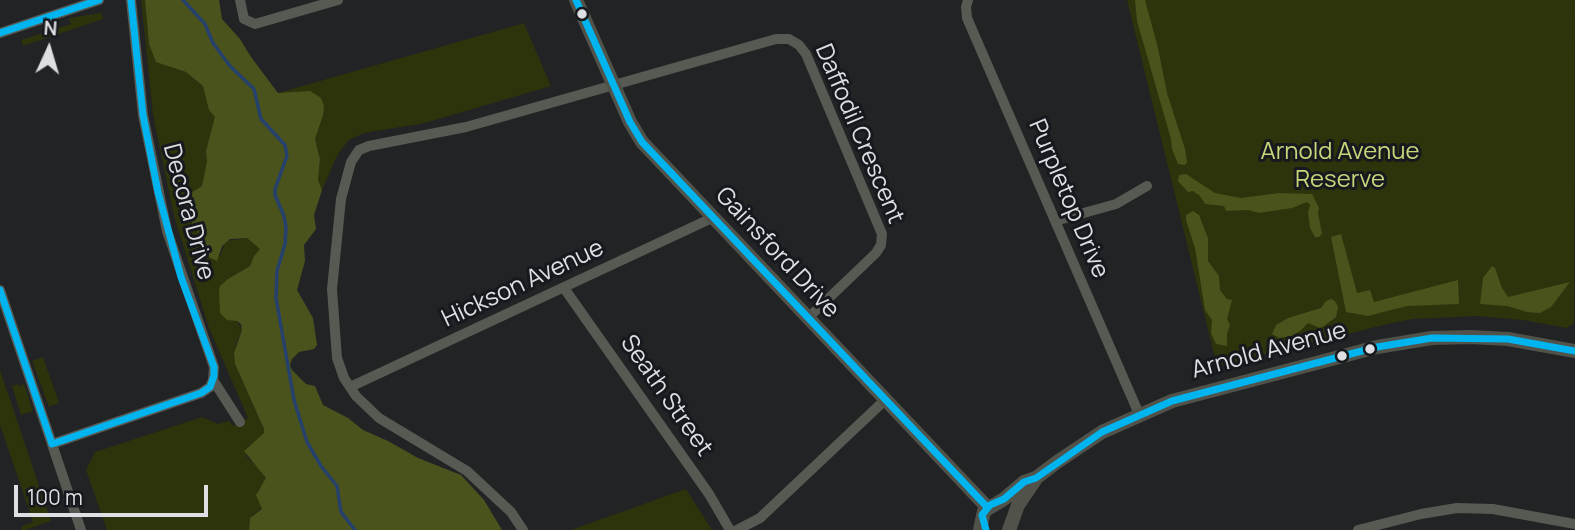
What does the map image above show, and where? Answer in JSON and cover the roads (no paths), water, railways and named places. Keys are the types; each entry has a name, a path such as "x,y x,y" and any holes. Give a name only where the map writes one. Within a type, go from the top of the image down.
{"street":[{"path":"0,33 99,0"},
{"name":"Decora Drive","path":"131,0 143,115 167,231 214,367 213,380 240,422"},
{"path":"240,0 247,22 258,24 338,0"},
{"name":"Gainsford Drive","path":"576,0 630,122 642,142 885,400 986,518 1009,508 1012,524"},
{"name":"Purpletop Drive","path":"968,0 967,18 1139,414"},
{"name":"Daffodil Crescent","path":"350,387 337,358 332,297 341,199 351,162 359,150 466,127 776,39 789,39 803,49 883,234 876,253 808,318"},
{"path":"1055,221 1116,204 1147,186"},
{"name":"Hickson Avenue","path":"350,387 712,218"},
{"name":"Seath Street","path":"564,288 709,494 730,530"},
{"path":"0,290 81,530"},
{"name":"Arnold Avenue","path":"986,518 1024,482 1036,478 1079,446 1139,414 1197,393 1404,342 1432,338 1483,337 1575,351"},
{"path":"52,444 201,393 210,387 213,380"},
{"path":"350,387 379,418 467,471 511,512 523,530"},
{"path":"737,530 761,518 885,400"},
{"name":"Arnold Avenue","path":"1012,524 1019,504 1036,478"},
{"path":"1358,530 1421,514 1466,508 1510,511 1575,524"}],"waterway":[{"path":"183,0 205,24 213,43 230,66 254,89 261,119 285,145 287,156 275,189 286,228 285,244 277,271 276,298 294,400 307,442 337,486 341,512 355,530"}],"park label":[{"name":"Arnold Avenue Reserve","path":"1340,166"}]}
